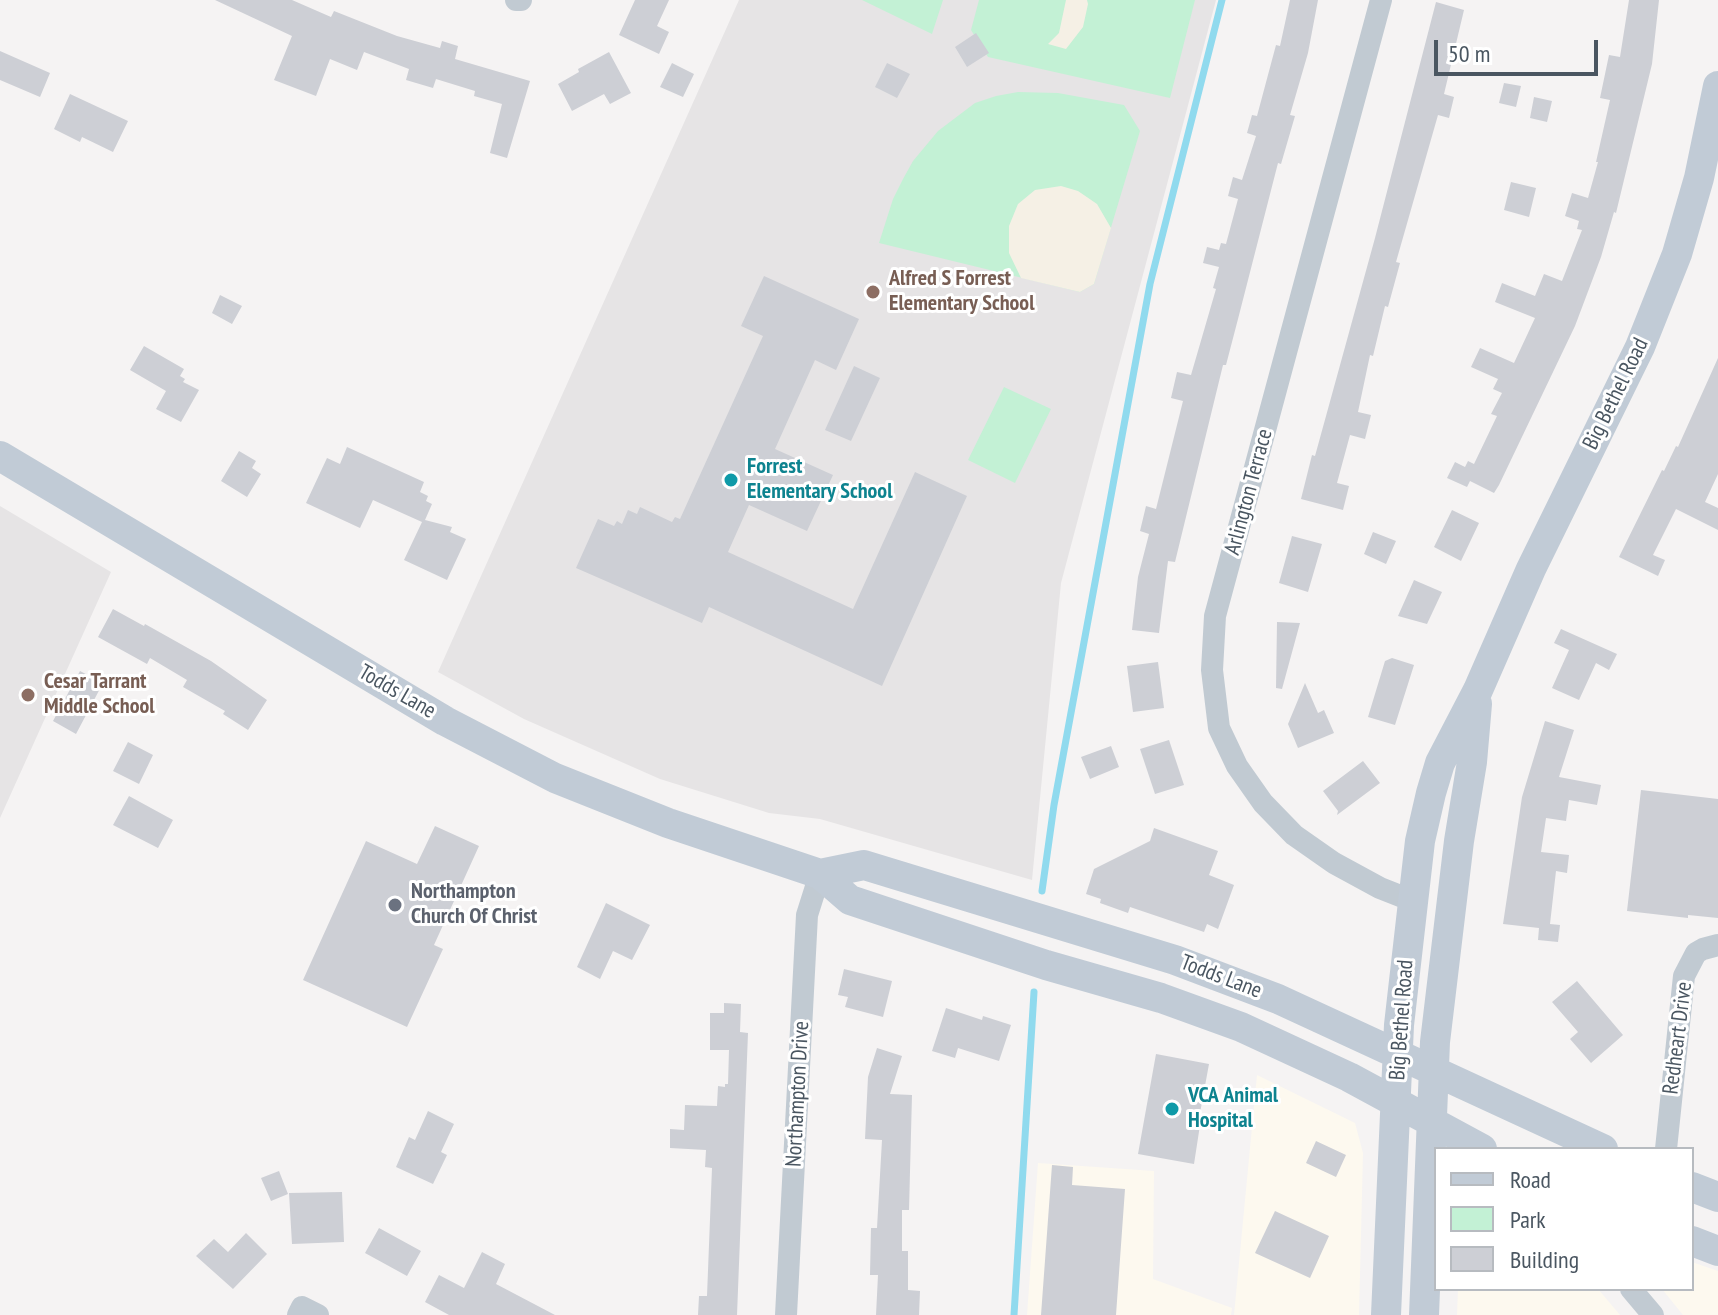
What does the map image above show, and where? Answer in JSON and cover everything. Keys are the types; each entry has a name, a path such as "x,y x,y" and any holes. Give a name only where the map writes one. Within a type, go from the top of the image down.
{"main road":[{"name":"Big Bethel Road","path":"1386,1315 1397,1055 1420,841 1440,763 1478,690 1531,569 1640,347 1667,281 1699,178 1718,86"},
{"name":"Todds Lane","path":"0,456 492,747 609,801 820,874 850,900 1046,965 1161,998 1241,1027 1326,1066 1478,1147"},
{"name":"Big Bethel Road","path":"1424,1315 1433,1072 1456,866 1472,762 1478,690"},
{"name":"Todds Lane","path":"820,874 864,865 1136,947 1278,999 1599,1147"},
{"path":"1694,1188 1718,1197"},
{"path":"1694,1242 1718,1251"}],"street":[{"name":"Arlington Terrace","path":"1381,0 1215,616 1212,670 1219,728 1237,766 1263,803 1294,835 1334,863 1380,888 1413,901"},
{"name":"Northampton Drive","path":"786,1315 807,915 820,874"},
{"name":"Redheart Drive","path":"1666,1147 1684,976 1696,953 1718,945"},
{"path":"1633,1291 1653,1315"},
{"path":"298,1315 302,1307 318,1315"}],"shaded area":[{"name":"Alfred S Forrest Elementary School","path":"739,0 1216,0 1061,583 1032,880 820,819 769,813 660,779 524,719 438,672"},
{"name":"Cesar Tarrant Middle School","path":"0,506 111,572 0,818"},
{"path":"1257,1075 1355,1123 1363,1153 1359,1315 1234,1315"},
{"path":"1038,1163 1154,1171 1153,1279 1232,1308 1231,1315 1027,1315"},
{"path":"1694,1263 1718,1271 1718,1315 1683,1315 1664,1291 1694,1291"},
{"path":"1458,1291 1600,1291 1620,1315 1457,1315"}],"green space":[{"path":"862,0 943,0 932,34"},
{"path":"979,0 1195,0 1170,98 988,57 971,30"},
{"path":"1018,92 1058,93 1124,105 1140,131 1094,284 1080,292 879,243 903,179 913,161 938,131 975,103"},
{"path":"1004,387 1051,409 1015,483 968,460"}],"sand":[{"path":"1066,0 1087,0 1088,4 1083,27 1066,49 1048,44 1059,33"},
{"path":"1061,186 1078,191 1097,204 1111,228 1094,284 1080,292 1021,278 1009,253 1009,226 1018,204 1035,190"}],"building":[{"path":"215,0 292,0 331,17 334,11 397,36 440,48 442,41 458,46 455,59 530,81 507,158 490,153 502,104 474,96 475,91 436,79 433,88 406,80 409,69 364,52 357,70 330,59 316,96 274,80 292,36"},
{"path":"635,0 669,0 657,26 669,32 659,54 619,35"},
{"path":"1290,0 1318,0 1308,53 1290,115 1295,116 1281,164 1278,163 1226,365 1223,365 1175,562 1168,561 1159,633 1132,630 1138,577 1149,534 1140,531 1146,506 1156,509 1183,401 1171,398 1177,372 1191,375 1216,289 1213,288 1219,267 1203,263 1207,247 1219,250 1221,243 1226,244 1238,199 1228,196 1233,177 1242,180 1256,136 1247,133 1252,115 1257,116 1276,45 1280,46"},
{"path":"1629,0 1659,0 1652,64 1616,213 1575,326 1499,485 1494,493 1470,481 1467,487 1447,478 1455,462 1465,467 1468,461 1474,464 1497,416 1491,414 1502,393 1493,389 1498,379 1471,367 1480,348 1514,363 1535,318 1495,302 1502,283 1535,296 1544,274 1562,281 1582,230 1577,229 1579,221 1565,216 1572,193 1588,198 1610,100 1600,98 1609,55 1620,57"},
{"path":"1436,2 1464,10 1444,94 1454,97 1449,118 1438,115 1396,262 1400,263 1388,307 1385,306 1373,356 1370,355 1358,412 1371,415 1365,439 1350,435 1337,483 1349,486 1343,510 1301,499 1375,238"},
{"path":"976,33 989,53 967,67 955,47"},
{"path":"0,51 50,73 40,97 0,80"},
{"path":"609,52 631,93 610,104 604,94 572,111 558,84"},
{"path":"672,63 694,74 683,97 660,87"},
{"path":"887,63 910,74 897,98 875,87"},
{"path":"1504,83 1521,86 1516,107 1499,103"},
{"path":"70,94 128,121 113,152 82,137 80,142 54,129"},
{"path":"1534,97 1552,101 1547,122 1530,118"},
{"path":"1511,182 1536,188 1529,217 1504,210"},
{"name":"Forrest Elementary School","path":"764,276 859,319 836,370 815,360 775,449 833,475 807,531 749,505 728,552 853,609 915,472 967,496 882,686 709,607 702,623 576,568 598,519 614,526 617,521 622,524 628,510 637,514 640,507 672,522 675,517 680,519 763,336 741,326"},
{"path":"220,295 242,306 232,324 212,313"},
{"path":"144,346 184,369 180,376 185,379 183,382 199,390 181,422 156,409 166,391 130,370"},
{"path":"1718,358 1718,474 1705,502 1718,508 1718,530 1676,509 1653,555 1665,560 1658,576 1619,557 1662,470 1678,447"},
{"name":"Forrest Elementary School","path":"854,366 880,378 851,441 825,430"},
{"path":"347,447 424,482 420,492 428,496 426,501 432,504 425,520 452,527 450,532 466,539 447,580 404,560 422,522 373,500 360,528 306,503 327,458 340,464"},
{"path":"239,451 256,461 252,468 261,474 247,497 221,481"},
{"path":"1452,510 1479,523 1461,561 1434,547"},
{"path":"1373,532 1396,541 1386,564 1364,554"},
{"path":"1292,536 1322,544 1308,592 1279,583"},
{"path":"1414,580 1442,592 1427,624 1398,616"},
{"path":"113,609 211,661 267,700 248,730 223,714 225,711 183,687 187,680 150,658 147,664 98,637"},
{"path":"1277,622 1300,623 1282,689 1276,688"},
{"path":"1561,629 1617,654 1609,670 1596,663 1579,700 1552,688 1569,650 1554,643"},
{"path":"1392,658 1414,665 1395,725 1368,717 1385,661"},
{"path":"1158,662 1164,708 1133,712 1127,666"},
{"path":"80,671 103,683 76,734 53,721"},
{"path":"1305,683 1318,713 1324,710 1334,733 1298,748 1288,724"},
{"path":"1545,721 1574,730 1559,777 1601,785 1597,805 1569,800 1566,821 1546,818 1541,852 1569,855 1567,873 1556,871 1550,924 1560,925 1558,942 1538,940 1539,928 1503,924 1522,797"},
{"path":"1169,740 1184,785 1155,794 1140,749"},
{"path":"128,742 153,755 139,784 113,771"},
{"path":"1111,746 1119,767 1090,779 1081,757"},
{"path":"1363,761 1380,783 1337,815 1338,811 1323,791"},
{"path":"1641,790 1718,799 1718,918 1627,911"},
{"path":"129,796 173,820 158,848 113,825"},
{"name":"Northampton Church Of Christ","path":"435,826 479,846 434,945 443,949 407,1027 303,980 366,841 417,864"},
{"path":"1154,828 1218,851 1209,875 1234,885 1218,929 1207,924 1204,932 1130,907 1128,913 1100,903 1101,899 1086,894 1094,869 1150,841"},
{"path":"606,903 650,925 632,960 613,951 600,979 577,967"},
{"path":"844,969 892,981 883,1017 845,1007 848,997 838,995"},
{"path":"1577,981 1623,1035 1591,1063 1570,1039 1578,1032 1552,1002"},
{"path":"724,1003 741,1004 740,1032 748,1033 737,1315 698,1315 699,1296 707,1296 712,1168 705,1167 706,1150 670,1148 670,1129 684,1130 685,1105 717,1106 718,1086 728,1084 729,1050 710,1050 710,1013 724,1013"},
{"path":"946,1008 982,1020 983,1016 1011,1025 999,1061 958,1048 955,1058 932,1051"},
{"path":"877,1048 902,1056 890,1094 912,1095 909,1210 902,1210 902,1251 908,1251 908,1290 920,1291 919,1315 876,1315 878,1275 870,1275 871,1228 877,1228 882,1140 865,1139 868,1077"},
{"name":"VCA Animal Hospital","path":"1156,1054 1209,1064 1194,1164 1138,1154"},
{"path":"428,1111 454,1124 441,1152 447,1155 433,1184 396,1167 409,1137 415,1140"},
{"path":"1316,1141 1346,1155 1336,1177 1306,1163"},
{"path":"1052,1165 1073,1167 1072,1185 1125,1189 1116,1315 1041,1315"},
{"path":"279,1171 288,1194 271,1201 261,1178"},
{"path":"342,1192 344,1242 292,1244 289,1193"},
{"path":"1275,1211 1329,1236 1310,1278 1255,1253"},
{"path":"379,1228 421,1251 407,1276 365,1253"},
{"path":"246,1233 267,1254 233,1289 196,1256 214,1239 228,1252"},
{"path":"482,1252 505,1264 496,1284 555,1315 449,1315 425,1302 439,1275 464,1288"}],"waterway":[{"path":"1042,891 1054,805 1150,284 1222,0"},
{"path":"1014,1315 1034,992"}],"place":[{"name":"Alfred S Forrest Elementary School","path":"873,292"},
{"name":"Forrest Elementary School","path":"731,480"},
{"name":"Cesar Tarrant Middle School","path":"28,695"},
{"name":"Northampton Church Of Christ","path":"395,905"},
{"name":"VCA Animal Hospital","path":"1172,1109"}]}
